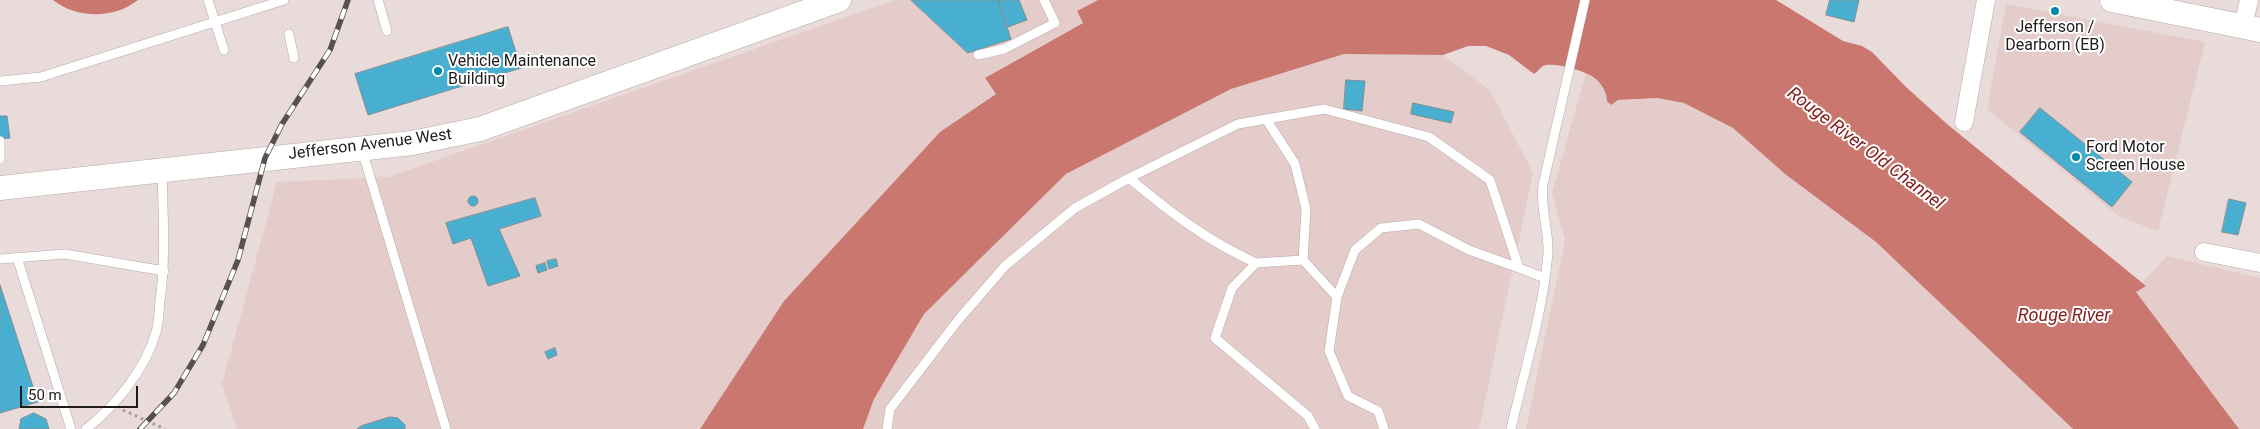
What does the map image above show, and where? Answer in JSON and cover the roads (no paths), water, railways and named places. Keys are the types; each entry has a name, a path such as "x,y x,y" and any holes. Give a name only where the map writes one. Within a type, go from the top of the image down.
{"main road":[{"name":"Jefferson Avenue West","path":"0,188 412,143 480,129 839,0"},
{"path":"2112,0 2251,28"}],"street":[{"path":"1964,122 1986,0"},
{"path":"2249,0 2251,28"},
{"path":"2204,252 2260,263"}],"lane":[{"path":"208,0 224,50"},
{"path":"0,81 41,77 284,0"},
{"path":"378,0 387,31"},
{"path":"978,55 1004,49 1055,23 1044,0"},
{"path":"1511,429 1545,278 1548,228 1541,200 1585,0"},
{"path":"289,34 294,58"},
{"path":"887,429 890,409 959,319 1005,266 1075,208 1238,124 1324,109 1429,137 1490,180 1519,268"},
{"path":"1266,119 1295,164 1306,210 1303,260 1337,297"},
{"path":"0,141 0,159"},
{"path":"361,148 446,429"},
{"path":"86,429 113,405 149,351 156,331 164,271 162,170"},
{"path":"1130,178 1170,212 1220,247 1256,263 1303,260"},
{"path":"1384,429 1378,411 1348,396 1329,351 1337,297 1355,250 1381,228 1419,224 1469,250 1545,278"},
{"path":"0,259 65,254 164,271"},
{"path":"17,257 71,429"},
{"path":"1256,263 1232,288 1215,338 1308,416 1315,429"}],"water":[{"path":"53,0 138,0 118,11 95,14 73,11"},
{"name":"Rouge River","path":"1098,0 1776,0 1843,41 1862,46 1872,52 1906,87 1947,124 2146,286 2136,292 2239,429 2073,429 1876,242 1785,174 1733,128 1684,103 1657,98 1618,100 1611,105 1607,101 1600,83 1588,74 1563,66 1548,65 1543,66 1534,74 1509,55 1486,46 1468,46 1443,55 1344,54 1231,89 1066,174 924,314 874,399 863,429 700,429 784,301 940,132 996,94 985,78 1083,23 1077,11"}],"railway":[{"path":"140,429 174,393 203,345 238,260 265,158 282,124 330,50 348,0"}],"place":[{"name":"Jefferson / Dearborn (EB)","path":"2055,11"},
{"name":"Vehicle Maintenance Building","path":"438,71"},
{"name":"Ford Motor Screen House","path":"2076,157"}],"water label":[{"name":"Rouge River Old Channel","path":"1865,149"}]}
